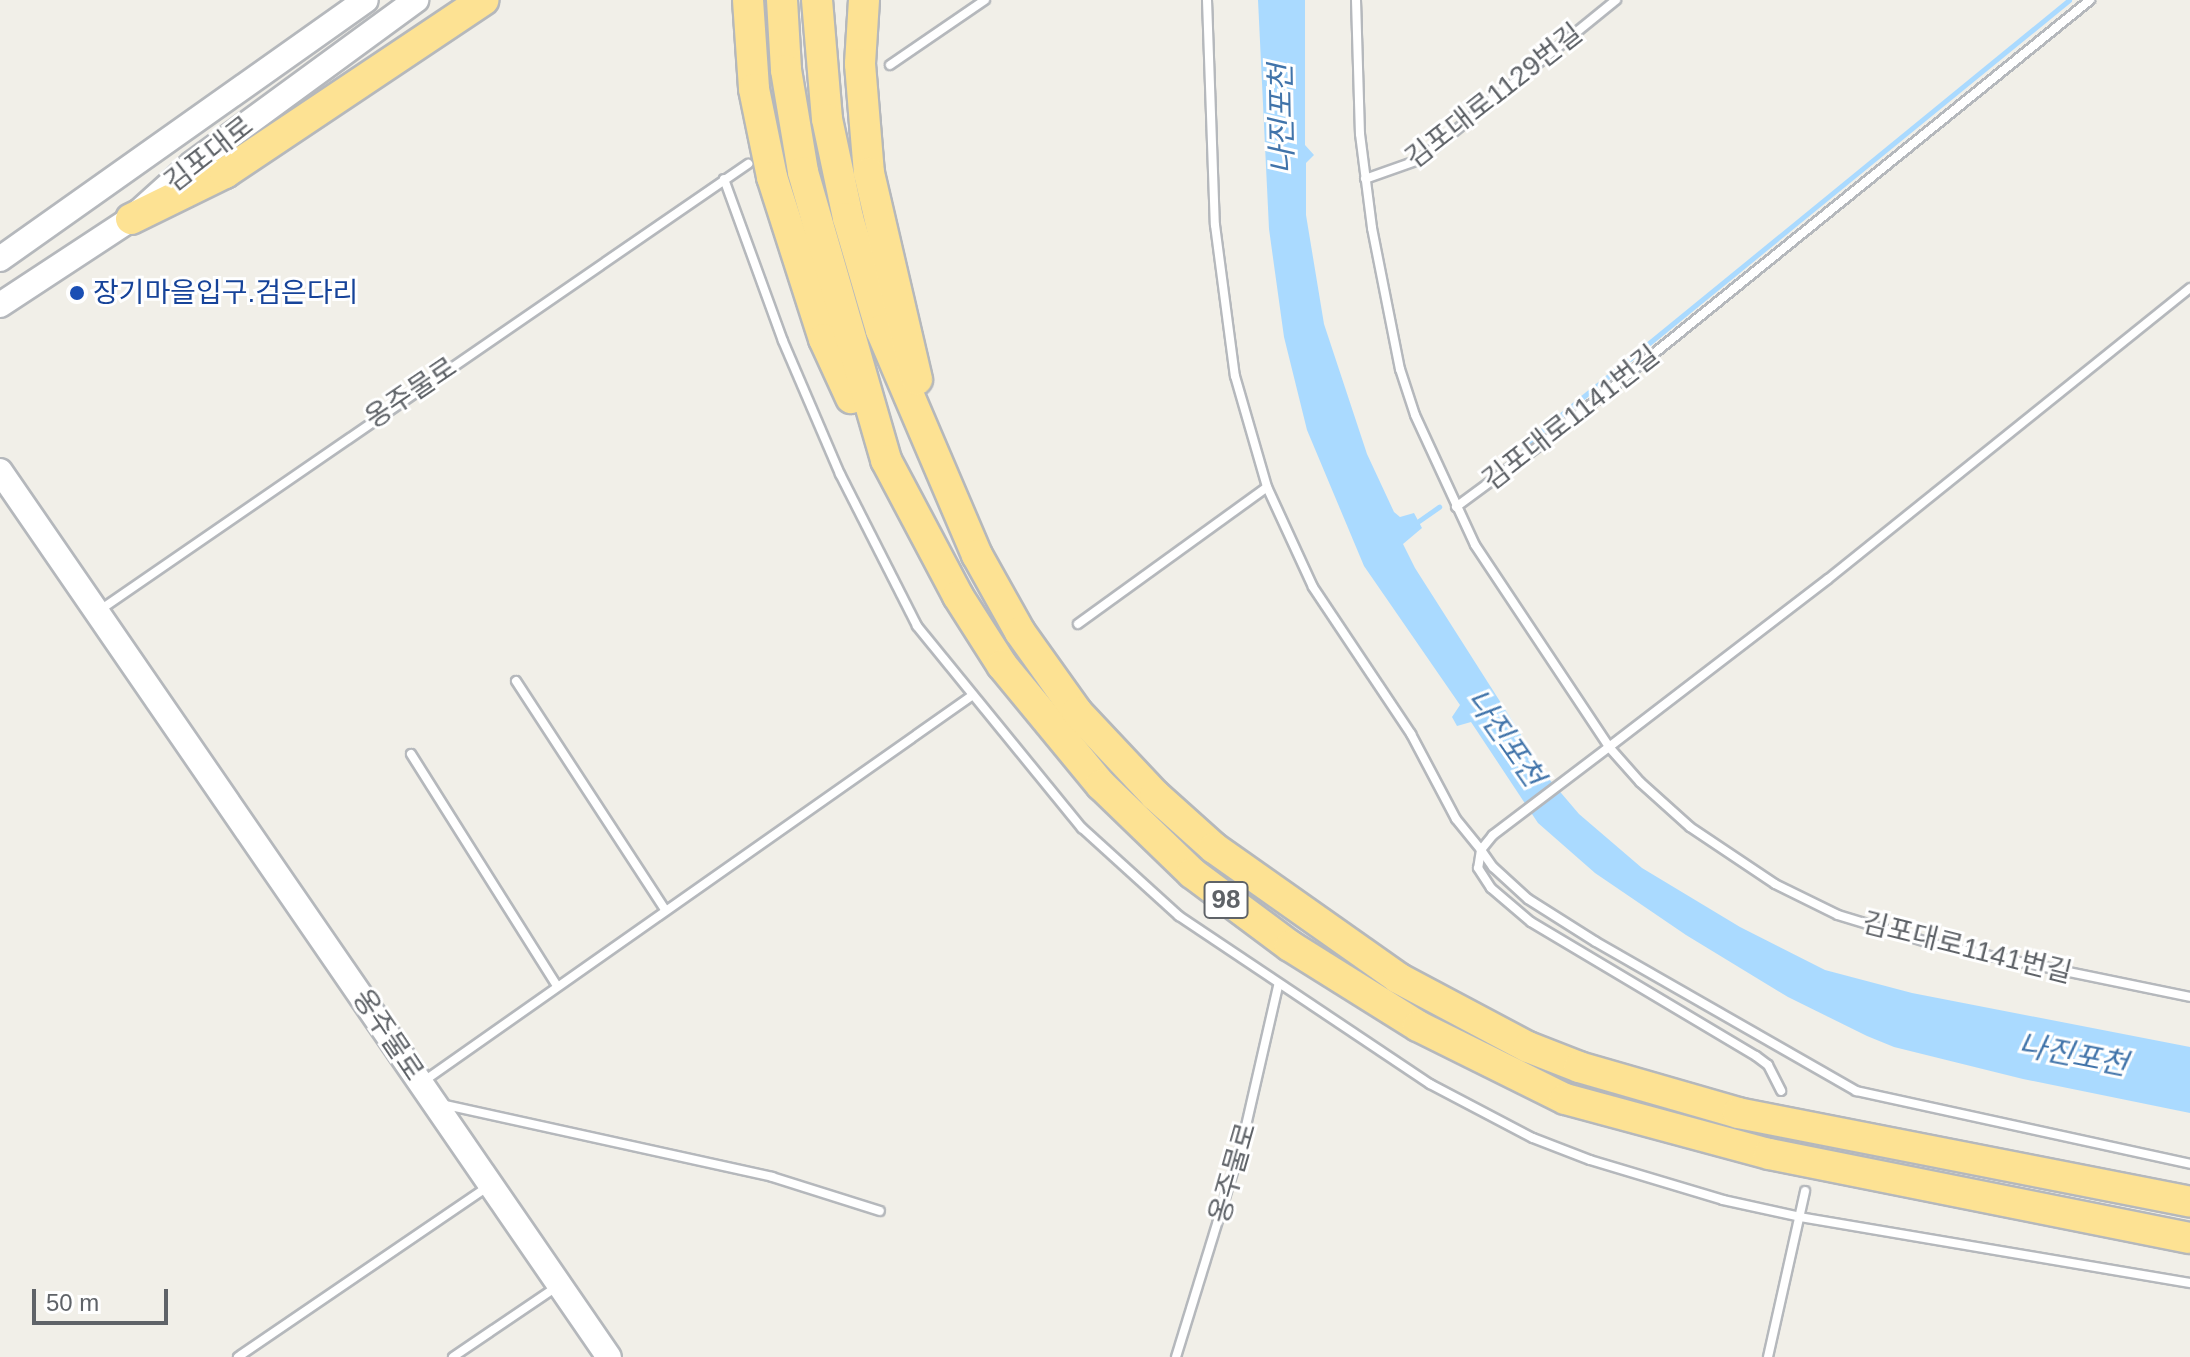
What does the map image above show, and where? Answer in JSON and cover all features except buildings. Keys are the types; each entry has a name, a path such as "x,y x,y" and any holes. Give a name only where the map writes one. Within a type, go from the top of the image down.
{"highway":[{"path":"225,173 314,99 456,0"},
{"path":"131,219 225,173 483,0"},
{"path":"748,0 754,89 795,256 847,391 886,460"},
{"name":"98","path":"782,0 786,70 803,172 886,460 958,596 1002,665 1101,785 1145,831 1237,908 1418,1026 1565,1099 1769,1154 2190,1238"},
{"name":"98","path":"817,0 834,169 881,330 938,470 1020,632 1077,712 1155,795 1214,848 1297,909 1453,1010 1528,1047 1646,1090 1796,1125 2190,1202"},
{"path":"864,0 860,64 869,173 938,470"}],"street":[{"name":"김포대로","path":"0,259 366,0"},
{"name":"김포대로","path":"0,305 131,219 192,164 416,0"},
{"name":"옹주물로","path":"0,471 609,1357"}],"lane":[{"path":"890,65 985,0"},
{"path":"1207,0 1214,211 1223,300 1235,376 1267,487 1340,633 1411,734 1456,819 1505,882 1528,899 1856,1091 2190,1164"},
{"name":"김포대로1141번길","path":"1356,0 1365,179 1400,369 1426,444 1475,545 1609,747 1659,801 1690,827 1775,884 1838,915 1937,945 2190,997"},
{"name":"김포대로1129번길","path":"1365,179 1419,160 1616,0"},
{"name":"김포대로1141번길","path":"1456,507 1551,437 2090,0"},
{"name":"옹주물로","path":"99,611 748,164"},
{"path":"724,179 783,341 874,551 917,626 1107,853 1179,916 1278,986 1430,1084 1533,1138 1657,1182 1800,1217 2190,1283"},
{"path":"1781,1091 1768,1065 1756,1056 1512,908 1478,868 1481,850 1493,835 1828,579 2190,288"},
{"path":"1078,624 1267,487"},
{"path":"516,681 665,910"},
{"path":"426,1093 557,986 973,695"},
{"path":"411,754 557,986"},
{"name":"옹주물로","path":"1176,1357 1243,1139 1278,986"},
{"name":"옹주물로","path":"426,1093 772,1177 880,1211"},
{"path":"238,1357 489,1186"},
{"path":"1768,1357 1805,1191"},
{"path":"453,1357 560,1285"}],"water":[{"name":"나진포천","path":"1258,0 1305,0 1305,145 1314,155 1306,163 1306,215 1324,324 1367,454 1394,512 1400,517 1414,513 1422,528 1403,544 1415,568 1550,780 1579,814 1642,868 1740,927 1825,970 1912,993 2190,1047 2190,1113 2023,1079 1894,1047 1867,1036 1788,997 1686,935 1595,873 1538,823 1471,722 1457,726 1452,717 1460,705 1364,566 1307,430 1284,337 1269,229"}],"waterway":[{"path":"1523,446 2069,0"},
{"path":"1413,525 1439,507"}],"place":[{"name":"장기마을입구.검은다리","path":"77,293"}]}
